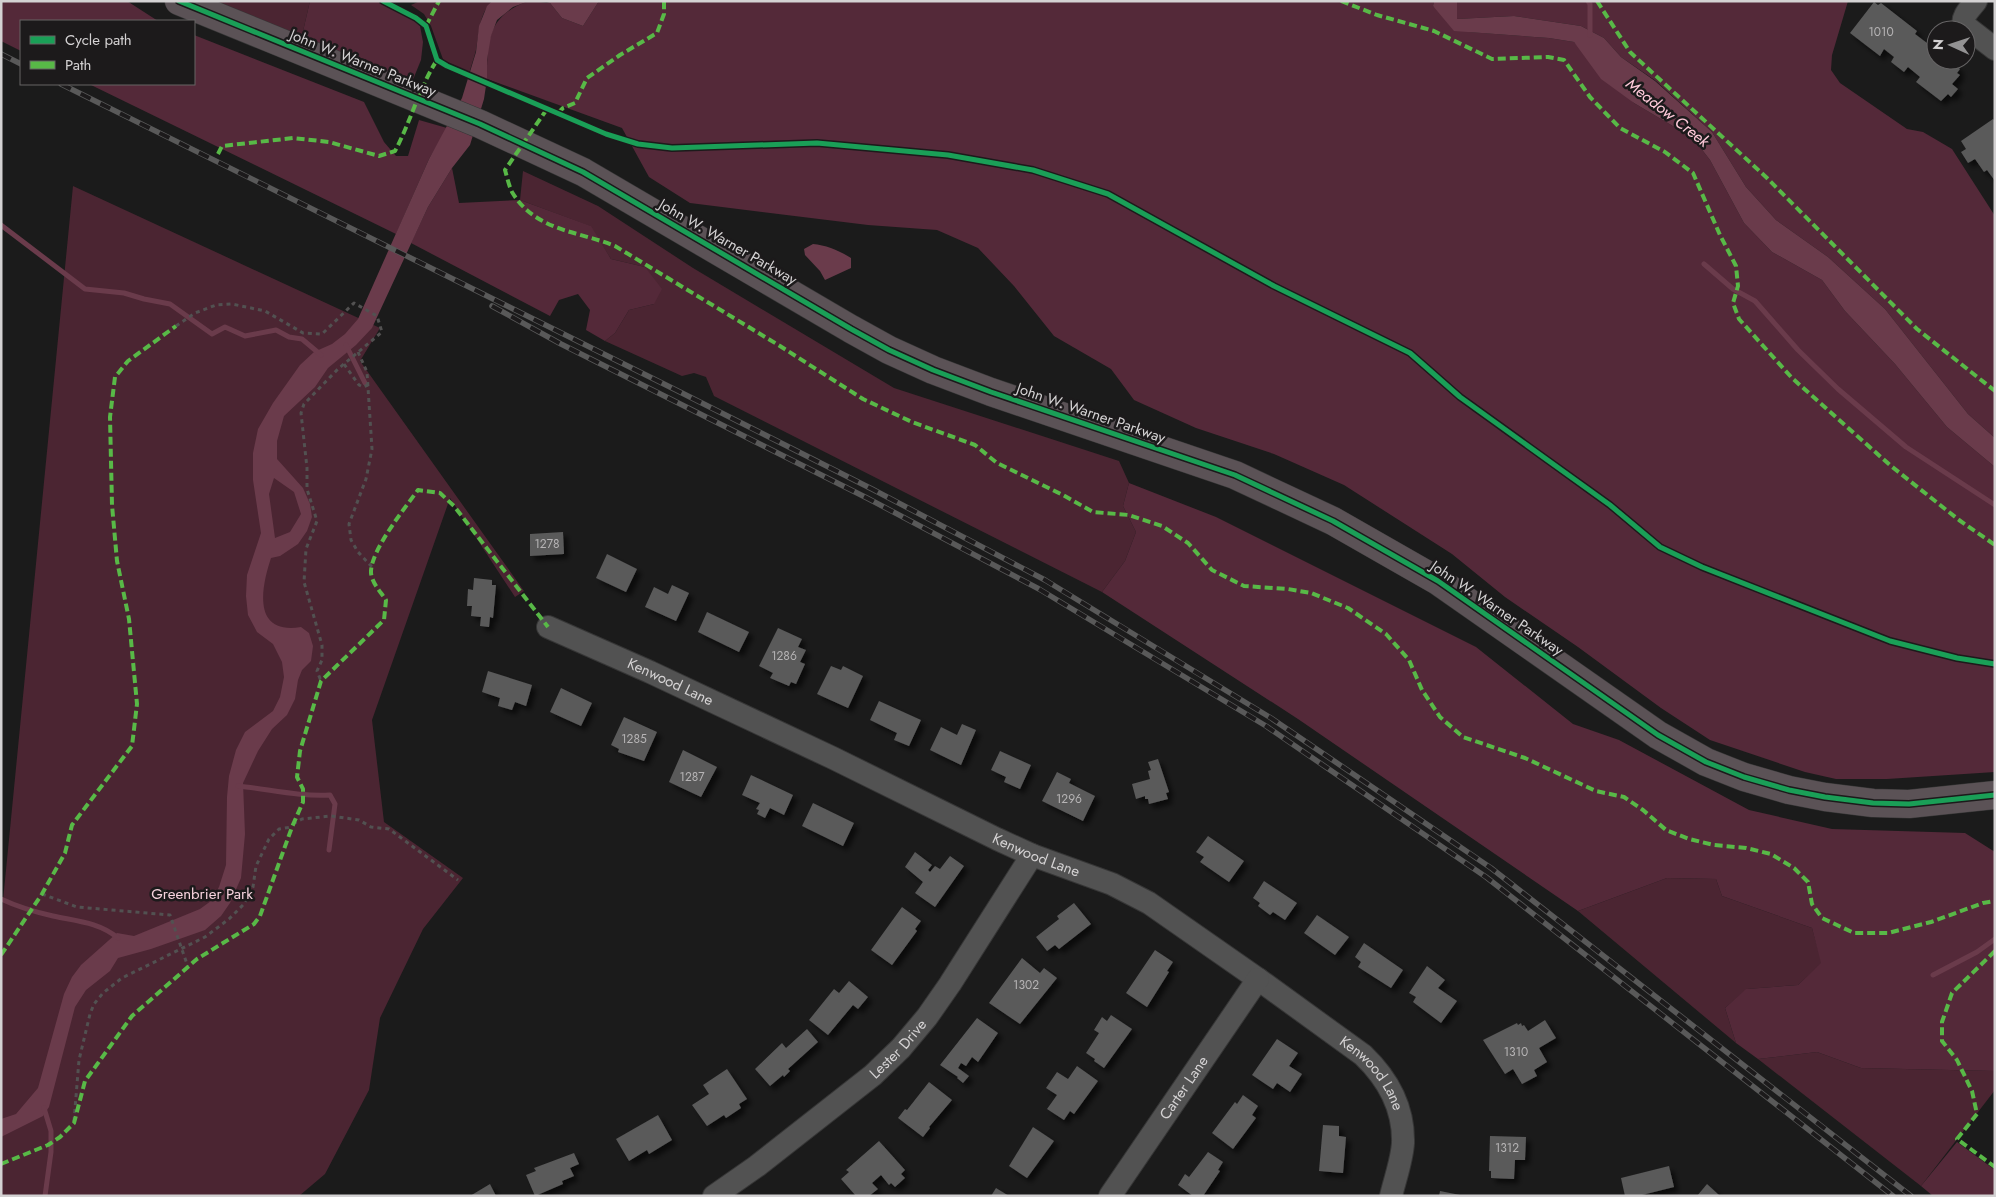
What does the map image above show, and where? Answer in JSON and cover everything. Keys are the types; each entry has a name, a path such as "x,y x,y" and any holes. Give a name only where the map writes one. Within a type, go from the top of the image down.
{"main road":[{"name":"John W. Warner Parkway","path":"179,1 480,124 583,172 889,350 991,392 1235,476 1332,521 1438,580 1658,735 1706,762 1744,777 1789,790 1844,800 1909,804 1995,795"}],"street":[{"path":"1976,1 1965,15 1964,25 1995,49"},
{"name":"Kenwood Lane","path":"548,627 650,672 1032,854 1112,884 1149,904 1258,979 1363,1055 1378,1069 1396,1101 1402,1125 1403,1145 1391,1196"},
{"name":"Lester Drive","path":"718,1195 872,1075 902,1048 950,984 1032,854"},
{"name":"Carter Lane","path":"1110,1196 1258,979"}],"path":[{"path":"176,326 196,313 216,305 232,304 265,310 303,333 322,334 354,303 377,316 382,332 344,364 304,404 301,413 308,489 317,521 306,549 304,582 322,645 322,660 317,671 321,681"},
{"path":"358,352 367,372 369,384 372,450 366,479 349,524 351,540 358,552 372,568"},
{"path":"344,364 359,385 363,387 369,384"},
{"path":"74,1121 78,1060 94,1004 103,993 122,978 221,926 244,904 253,887 256,866 269,839 279,829 292,826 302,819 336,816 359,820 371,827 389,829 458,880"},
{"path":"42,894 77,907 170,915 188,967"}],"green space":[{"path":"206,1 310,1 301,40"},
{"path":"420,1 492,1 482,18 469,74 444,62 431,26 424,14 411,5"},
{"path":"523,171 598,206 693,268 894,388 1119,461 1129,483 1123,506 1136,532 1125,561 1102,592 714,396 706,377 694,373 682,376 605,341 615,333 629,310 654,304 645,267 611,259 590,226 520,200"},
{"name":"Greenbrier Park","path":"73,186 380,328 360,361 524,591 515,597 450,498 372,720 384,822 463,878 423,929 380,1018 369,1090 325,1174 299,1196 1,1196 1,921"},
{"path":"1667,878 1716,879 1722,896 1812,928 1822,963 1798,985 1747,989 1725,1008 1736,1043 1578,911"},
{"path":"1817,1052 1861,1068 1995,1071 1995,1090 1921,1186 1758,1059"}],"shaded area":[{"path":"1,1 127,1 156,20 20,20 20,50 1,41"},
{"path":"310,1 380,1 414,20 420,26 423,42 421,60 412,82 301,40"},
{"path":"529,1 550,3 562,18 583,26 599,1 1434,1 1433,6 1469,32 1549,38 1574,42 1634,103 1693,138 1710,160 1744,223 1772,252 1822,280 1845,311 1895,364 1947,427 1995,467 1995,772 1887,779 1836,779 1805,772 1710,740 1661,708 1578,647 1505,597 1452,554 1344,485 1274,454 1196,428 1134,400 1111,369 1054,336 1014,286 978,248 937,230 868,225 690,203 649,177 622,128 487,79 489,41 493,31 505,14"},
{"path":"1457,1 1848,1 1832,55 1831,70 1840,83 1907,129 1923,132 1952,149 1995,216 1995,438 1968,414 1885,309 1828,257 1776,220 1746,187 1712,132 1656,81 1621,57 1604,38 1581,26 1514,16 1457,19"},
{"path":"195,35 364,102 384,142 396,156 408,156 419,120 447,128 429,159 396,234 91,85 195,85"},
{"path":"452,168 459,203 520,200 591,226 611,259 645,267 662,289 654,304 629,310 615,333 605,341 586,330 590,310 578,294 559,300 550,316 411,243 428,207"},
{"path":"1129,483 1216,517 1476,647 1573,724 1619,740 1749,810 1832,829 1965,833 1995,852 1995,1071 1861,1068 1817,1052 1758,1059 1736,1043 1725,1008 1746,989 1798,985 1821,963 1812,928 1722,896 1716,879 1667,878 1578,911 1298,719 1102,592 1125,561 1136,532 1123,506"},
{"path":"1957,1142 1995,1170 1995,1196 1933,1196 1921,1186"}],"water":[{"path":"492,1 529,1 513,7 497,20 491,36 487,60 484,99 470,145 452,168 428,207 372,328 356,345 328,368 315,387 284,416 277,441 277,459 303,488 310,504 312,517 307,531 298,544 280,556 271,558 263,595 264,607 267,617 274,624 285,628 301,627 309,633 313,646 311,661 302,670 298,680 295,699 287,715 272,729 258,751 243,783 245,834 241,878 230,903 221,916 205,930 151,949 118,958 110,971 86,990 75,1007 49,1107 43,1116 1,1137 1,1119 16,1114 38,1088 64,994 72,977 81,965 117,933 134,936 200,909 211,901 219,887 226,865 227,797 229,776 236,750 245,732 273,711 280,697 284,677 282,662 273,644 257,632 248,615 246,596 247,575 261,533 253,480 253,453 258,429 273,403 300,365 314,352 332,344 345,334 358,319 429,159 462,98 476,52 479,26 487,6","holes":["274,478 294,492 301,514 290,532 275,538 269,494"]},
{"path":"543,1 599,1 583,26 562,18 550,3"},
{"name":"Meadow Creek","path":"1434,1 1457,1 1457,19 1514,16 1581,26 1604,38 1621,57 1655,81 1712,132 1746,187 1776,220 1828,257 1885,309 1968,414 1995,438 1995,467 1947,427 1895,364 1845,311 1822,280 1772,252 1744,223 1710,160 1693,138 1634,103 1601,79 1574,42 1549,38 1454,31 1433,6"},
{"path":"813,244 833,249 851,258 851,268 825,280 820,271 805,255 804,249"}],"building":[{"path":"1874,2 1878,5 1881,3 1917,31 1915,34 1926,42 1926,70 1959,70 1957,73 1960,75 1952,84 1958,89 1951,97 1948,94 1941,101 1916,82 1920,77 1908,67 1904,72 1891,62 1894,57 1884,49 1880,56 1850,33"},
{"path":"1993,119 1995,121 1995,181 1987,170 1984,172 1975,159 1968,163 1961,152 1966,149 1961,141"},
{"path":"563,532 564,554 530,556 530,534"},
{"path":"607,554 637,569 626,592 596,578"},
{"path":"474,578 492,580 492,585 496,585 493,618 490,617 489,627 480,626 481,617 471,616 472,606 467,606 468,589 473,590"},
{"path":"672,585 689,593 676,621 645,607 654,587 668,594"},
{"path":"707,612 749,632 739,652 698,632"},
{"path":"778,628 802,639 798,647 806,650 800,662 805,664 796,684 791,682 789,686 770,678 773,673 759,666"},
{"path":"831,666 841,670 843,666 863,676 848,708 817,694"},
{"path":"488,671 532,685 526,706 515,702 512,710 498,706 500,698 482,692"},
{"path":"561,688 592,703 581,726 550,712"},
{"path":"879,701 921,720 909,746 894,740 897,733 870,720"},
{"path":"624,717 657,732 644,761 618,752 619,749 611,745"},
{"path":"962,724 976,730 961,765 930,750 941,727 957,735"},
{"path":"683,750 717,767 701,797 669,782"},
{"path":"1000,751 1031,765 1020,789 1004,782 1006,777 991,770"},
{"path":"1158,759 1169,792 1166,793 1168,799 1149,804 1145,796 1136,799 1132,784 1150,779 1148,771 1151,770 1148,762"},
{"path":"1057,772 1071,779 1069,783 1095,796 1083,821 1042,801"},
{"path":"751,775 793,795 784,815 770,808 765,818 757,814 759,810 756,809 760,803 742,795"},
{"path":"813,803 854,823 843,846 802,826"},
{"path":"1208,836 1244,861 1229,882 1200,862 1204,857 1196,852"},
{"path":"915,852 932,865 928,870 930,872 935,866 940,869 950,856 964,866 935,907 915,893 923,882 905,867"},
{"path":"1264,881 1297,903 1285,920 1273,912 1270,915 1258,906 1260,903 1253,898"},
{"path":"1074,903 1091,924 1059,949 1055,945 1047,951 1036,937 1059,919 1057,916"},
{"path":"902,907 921,921 915,929 917,931 892,965 871,950"},
{"path":"1317,915 1349,937 1335,955 1304,933"},
{"path":"1364,943 1403,970 1391,988 1358,967 1361,962 1355,957"},
{"path":"1155,950 1173,962 1167,971 1169,972 1147,1007 1126,993"},
{"path":"1022,958 1040,973 1044,968 1057,978 1020,1024 989,1003"},
{"path":"1427,966 1445,980 1438,988 1457,1001 1441,1023 1413,1002 1416,997 1409,993"},
{"path":"849,981 868,997 858,1009 853,1005 828,1035 809,1020 834,989 839,993"},
{"path":"1111,1015 1132,1029 1104,1068 1086,1053 1099,1033 1094,1030 1102,1017 1107,1021"},
{"path":"977,1018 998,1033 978,1062 972,1057 966,1066 961,1063 958,1068 969,1076 963,1083 958,1077 940,1065"},
{"path":"1545,1020 1556,1038 1539,1048 1547,1062 1534,1070 1537,1076 1522,1084 1513,1069 1505,1074 1483,1040 1517,1023 1518,1025 1521,1023 1522,1026 1524,1025 1528,1031"},
{"path":"807,1029 818,1042 788,1069 790,1071 784,1077 783,1075 770,1086 755,1069 782,1043 786,1048"},
{"path":"1277,1039 1298,1053 1289,1066 1302,1074 1290,1092 1277,1083 1273,1089 1252,1075"},
{"path":"1077,1066 1098,1081 1074,1114 1070,1111 1064,1120 1047,1109 1057,1095 1046,1088 1057,1072 1068,1079"},
{"path":"727,1069 747,1099 739,1104 741,1108 726,1118 724,1115 707,1126 692,1105 709,1094 703,1085"},
{"path":"929,1082 952,1100 923,1137 898,1118 905,1109 907,1110"},
{"path":"1243,1095 1258,1106 1252,1115 1256,1118 1233,1149 1212,1133 1235,1102 1237,1104"},
{"path":"658,1115 672,1140 649,1154 647,1150 629,1161 616,1139"},
{"path":"1323,1125 1339,1126 1339,1136 1346,1137 1343,1173 1319,1171"},
{"path":"1033,1127 1054,1141 1027,1178 1009,1166"},
{"path":"1490,1136 1526,1137 1525,1160 1515,1160 1514,1179 1491,1178 1491,1171 1489,1171"},
{"path":"879,1141 905,1170 901,1174 905,1178 895,1187 891,1183 889,1185 881,1175 872,1183 878,1189 869,1196 856,1196 841,1179 849,1172 846,1170"},
{"path":"1208,1152 1223,1162 1218,1170 1220,1171 1203,1196 1193,1196 1178,1185 1185,1174 1189,1177"},
{"path":"574,1153 579,1164 570,1168 574,1176 562,1181 563,1184 535,1196 526,1175 536,1171 534,1168"},
{"path":"1669,1166 1674,1187 1638,1196 1625,1196 1621,1178"},
{"path":"490,1184 496,1196 470,1196"},
{"path":"1707,1184 1720,1196 1697,1196"},
{"path":"996,1188 1009,1196 991,1196"},
{"path":"1440,1191 1460,1195 1460,1196 1439,1196"}],"waterway":[{"path":"1588,1 1590,4 1590,35"},
{"path":"1,225 85,289 124,293 170,304 212,334 225,327 245,336 276,330 289,337 302,339 321,355"},
{"path":"1704,264 1733,289 1755,301 1798,350 1838,389 1906,447 1995,505"},
{"path":"346,345 365,383"},
{"path":"238,786 296,794 330,795 335,804 329,850"},
{"path":"1,899 33,911 95,925 118,938"},
{"path":"1933,975 1977,952 1995,939"},
{"path":"44,1108 51,1131 51,1152 45,1196"}],"railway":[{"path":"1,54 20,64"},
{"path":"63,85 680,392 872,489 1045,580 1271,718 1491,868 1911,1196"},
{"path":"492,306 561,344 867,498 1039,589 1266,726 1486,877 1893,1196"}],"marked path":[{"path":"426,26 439,1"},
{"path":"558,113 563,108 575,103 587,78 620,55 657,33 664,14 664,1"},
{"path":"1341,1 1377,15 1434,31 1492,59 1548,57 1564,60 1590,97 1620,128 1665,152 1693,173 1720,235 1736,266 1738,286 1733,303 1739,319 1792,378 1891,466 1959,520 1995,545"},
{"path":"1597,1 1630,52 1767,178 1917,329 1995,391"},
{"path":"218,154 222,146 293,138 329,142 379,156 395,151 425,82 437,60"},
{"path":"547,109 505,170 512,192 533,215 558,228 615,246 780,346 863,399 912,422 975,445 997,463 1063,495 1093,512 1129,515 1162,526 1188,543 1212,570 1244,586 1288,589 1311,593 1348,608 1386,634 1409,660 1422,690 1440,717 1463,737 1525,758 1596,791 1624,797 1643,810 1666,830 1689,839 1771,854 1794,868 1808,882 1812,904 1822,918 1854,933 1888,933 1931,922 1983,903 1995,901"},
{"path":"1,955 42,894 65,853 72,825 132,746 137,704 129,619 117,561 112,505 110,417 115,377 128,361 176,326"},
{"path":"1,1164 48,1145 60,1137 74,1123 85,1081 132,1016 197,959 254,924 260,916 303,802 303,789 297,777 300,751 321,681 384,620 386,600 373,580 371,573 372,564 389,530 418,490 440,493 454,506 548,627"},
{"path":"1995,951 1952,993 1942,1022 1942,1041 1957,1060 1972,1091 1977,1114 1957,1139 1995,1167"}],"cycle path":[{"path":"179,1 480,124 583,172 851,329 889,350 933,370 991,392 1235,475 1333,521 1438,581 1658,735 1706,762 1744,777 1789,790 1873,803 1909,804 1995,795"},
{"path":"383,1 416,18 426,26 437,60 447,66 606,134 638,144 672,148 817,143 948,155 1033,170 1108,194 1274,286 1410,353 1460,397 1610,505 1660,547 1702,567 1890,641 1957,658 1995,664"}]}
